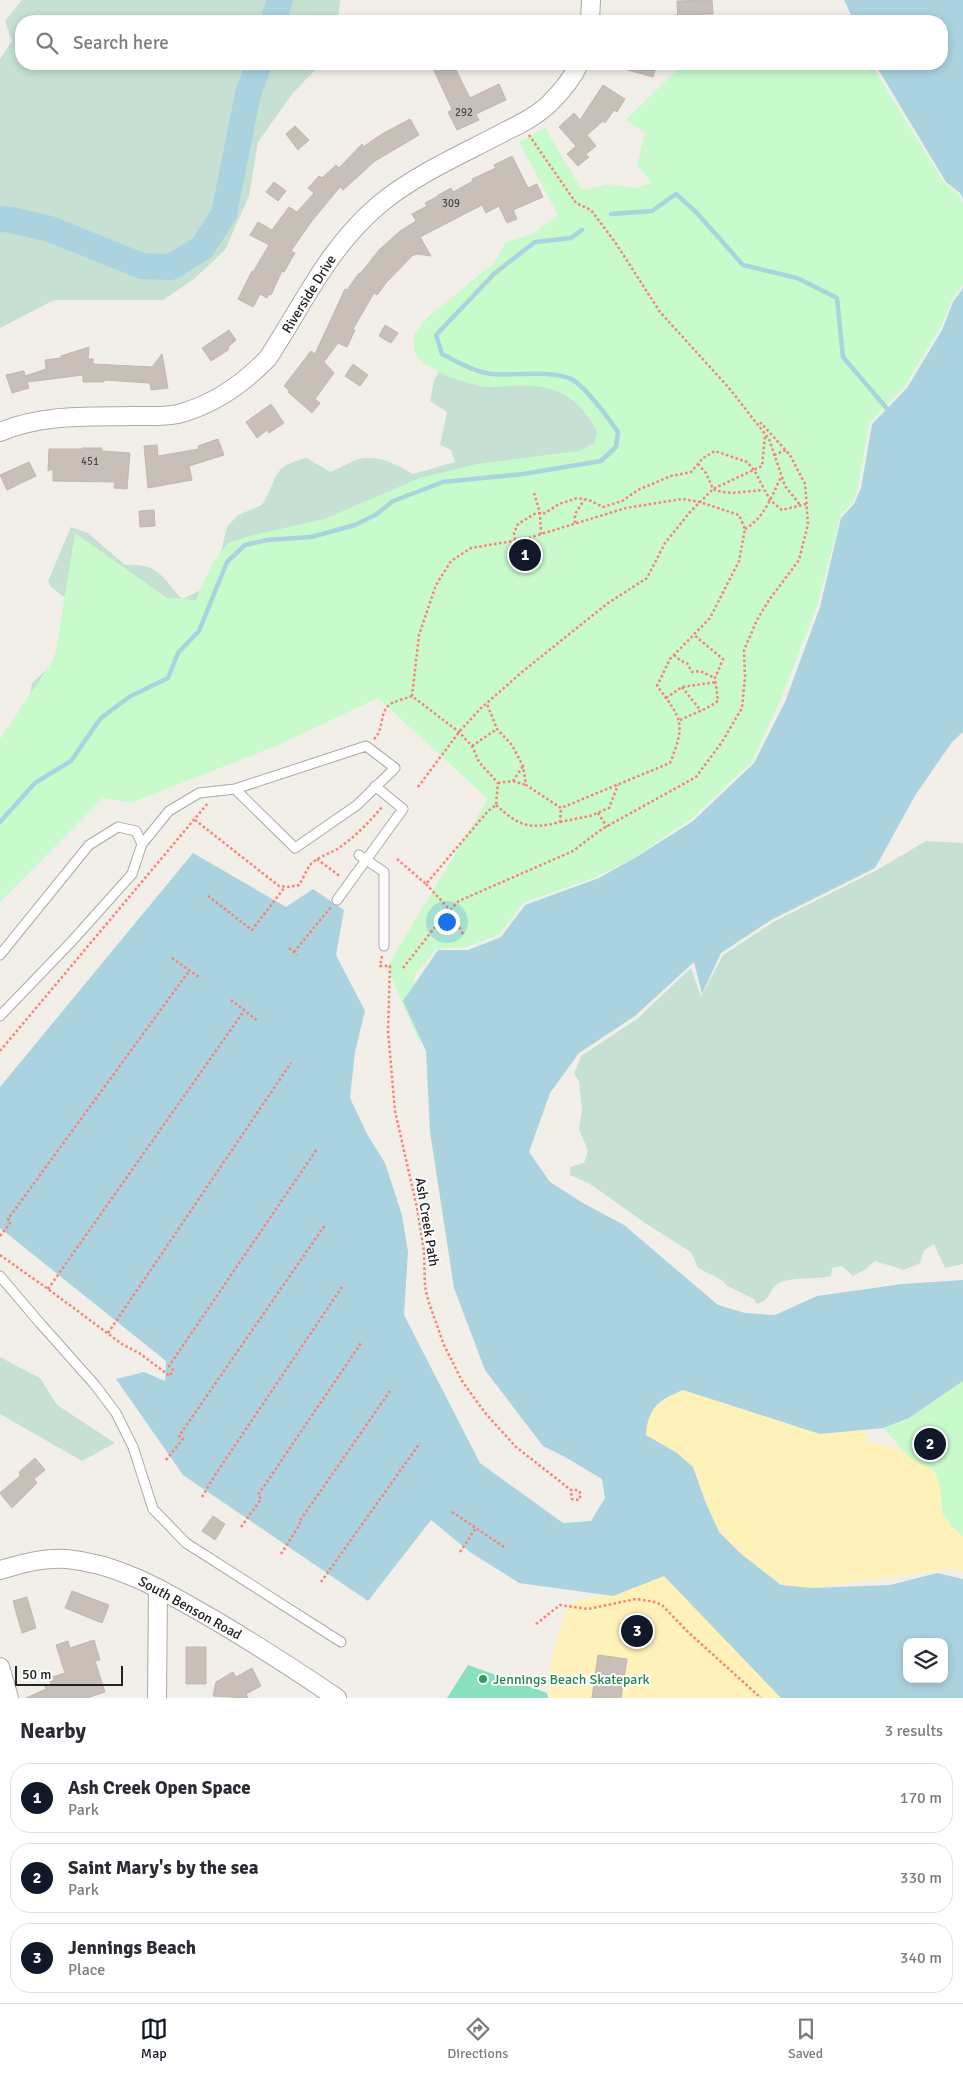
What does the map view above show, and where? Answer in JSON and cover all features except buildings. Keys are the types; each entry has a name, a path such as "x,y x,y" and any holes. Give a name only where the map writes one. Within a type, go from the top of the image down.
{"street":[{"path":"590,15 591,0"},
{"name":"Riverside Drive","path":"0,432 21,424 46,418 177,414 203,404 230,390 268,358 327,261 361,221 413,181 522,123 549,104 572,79 576,70"},
{"name":"South Benson Road","path":"0,1570 34,1560 65,1559 104,1566 128,1573 236,1632 337,1698"},
{"path":"157,1698 158,1588"},
{"path":"0,1667 9,1698"}],"lane":[{"path":"0,1016 73,940 132,874 142,844 170,811 199,793 235,789 366,746 395,768 357,805 295,848 235,789"},
{"path":"337,900 363,857 403,810 375,786"},
{"path":"0,956 89,844 118,827 136,831 142,844"},
{"path":"363,857 384,872 384,946"},
{"path":"0,1276 38,1322 95,1385 116,1413 133,1447 153,1509 186,1543 341,1642"}],"path":[{"path":"522,123 537,149 576,202 590,210 614,242 660,312 729,388 769,439 781,478 800,506"},
{"path":"403,968 459,901 573,851 607,827 696,777 722,742 742,708 745,677 744,650 765,606 800,560 808,524 805,484 790,455 761,423 758,425"},
{"path":"418,786 459,732 522,672 608,604 647,578 664,543 713,489 762,466 765,436"},
{"path":"774,455 786,450"},
{"path":"515,540 514,533 518,524 536,513 545,513 559,504 577,498 585,499 603,507 622,501 638,490 671,476 691,472 704,458 715,451 747,462 754,470 770,500 782,510 806,504"},
{"path":"698,464 706,473 713,489"},
{"path":"745,529 755,523 781,478"},
{"path":"713,489 729,493 763,490"},
{"path":"534,494 540,513 541,534"},
{"path":"575,523 575,514 585,499"},
{"path":"412,696 419,635 436,585 451,561 472,548 541,534 626,508 682,499 700,502 739,515 745,529 739,561 710,618 674,655 662,673 657,686 680,720 679,740 670,763 562,808"},
{"path":"600,516 606,506"},
{"path":"680,720 718,701 715,678 723,659 694,634"},
{"path":"674,655 680,661 687,663 692,672 700,671 715,678"},
{"path":"666,698 682,687 716,682"},
{"path":"682,687 701,711"},
{"path":"412,696 459,732 472,746 478,762 498,783 496,805 488,811 426,884"},
{"path":"366,746 378,736 383,714 390,704 412,696"},
{"path":"487,704 498,729 512,745 522,766 526,785"},
{"path":"472,746 498,729"},
{"path":"513,781 522,766"},
{"path":"498,783 513,781 526,785 562,808"},
{"path":"496,805 513,820 522,824 540,827 598,813 609,808 618,785"},
{"path":"0,1051 219,791"},
{"path":"560,822 562,808"},
{"path":"598,813 607,827"},
{"path":"317,859 342,878"},
{"path":"397,859 426,884 450,910 463,934"},
{"path":"208,896 252,930 285,887"},
{"path":"294,952 337,900"},
{"name":"Ash Creek Path","path":"384,946 380,966 390,966 388,1031 395,1111 417,1208 424,1251 425,1287 429,1304 444,1345 462,1381 486,1414 516,1447 571,1490 578,1490 581,1494 579,1500 572,1499 571,1490"},
{"path":"289,948 297,955"},
{"path":"172,958 200,978"},
{"path":"0,1236 11,1222 8,1219 189,970"},
{"path":"231,1000 258,1021"},
{"path":"48,1289 244,1011"},
{"path":"108,1333 291,1063"},
{"path":"0,1255 170,1376 173,1370 169,1366 317,1149"},
{"path":"166,1460 183,1439 179,1436 325,1225"},
{"path":"202,1497 342,1287"},
{"path":"241,1527 261,1499 258,1495 361,1343"},
{"path":"281,1554 300,1524 299,1522 390,1391"},
{"path":"321,1582 420,1443"},
{"path":"452,1512 504,1547"},
{"path":"460,1552 476,1528"},
{"path":"536,1624 560,1605 588,1609 636,1599 655,1602 662,1605 713,1656 761,1698"}],"green space":[{"path":"22,0 340,0 339,15 15,15 15,70 315,70 293,93 258,142 249,196 225,250 194,279 163,300 54,300 0,328 0,59 12,41 5,21"},
{"path":"677,70 875,70 943,181 959,195 963,203 963,285 952,300 941,327 905,386 869,424 858,488 853,502 841,515 817,606 781,699 752,762 691,819 637,856 599,876 523,903 499,935 467,947 437,949 414,976 420,1045 387,967 488,799 378,698 278,745 131,803 103,798 0,902 0,739 55,657 75,533 167,598 196,600 211,566 228,543 324,519 420,478 477,464 578,451 595,443 597,431 582,409 570,398 555,390 546,388 531,386 488,387 448,376 420,360 414,350 414,334 428,317 495,262 506,242 533,234 558,215 519,142 545,128 582,190 608,184 635,188 652,183 637,165 645,133 626,120"},
{"path":"468,322 713,398 29,707 32,683 53,664 69,601 51,587 48,581 71,527 88,533 125,565 145,566 153,569 164,578 182,599 208,587 217,569 227,527 238,515 262,505 277,474 287,465 307,458 330,472 356,460 371,458 393,463 413,474 455,462 451,450 440,445 447,412 430,401 434,380"},
{"path":"926,841 963,843 963,1264 945,1268 934,1244 924,1250 920,1263 904,1270 875,1261 866,1269 853,1276 842,1266 832,1268 831,1276 781,1282 773,1288 765,1300 757,1304 754,1299 727,1286 722,1280 698,1268 691,1252 648,1225 590,1184 570,1175 570,1167 584,1163 588,1151 579,1129 582,1110 579,1081 574,1074 581,1056 637,1019 691,968 701,997 723,955 775,921 877,870"},
{"path":"0,1357 40,1378 57,1405 115,1443 82,1461 0,1414"},
{"path":"963,1381 963,1536 955,1530 943,1515 940,1487 934,1470 911,1459 883,1428 909,1418"},
{"name":"Jennings Beach Skatepark","path":"468,1665 547,1693 548,1698 447,1698"}],"sand":[{"path":"683,1390 820,1434 865,1430 867,1442 962,1463 952,1502 937,1508 963,1524 963,1572 954,1569 812,1588 781,1585 740,1553 719,1532 705,1501 646,1435 649,1418 656,1406"},
{"path":"664,1576 781,1698 551,1698 551,1662 557,1638 570,1604 599,1595 616,1595"}],"water":[{"path":"844,0 963,0 963,199 960,193 946,182 879,70 948,70 948,15 851,15"},
{"path":"963,288 963,732 952,742 916,794 875,868 771,920 721,953 702,994 694,962 635,1016 579,1053 550,1093 529,1152 550,1182 583,1203 624,1225 718,1305 745,1313 775,1315 817,1296 902,1284 963,1280 963,1381 909,1418 883,1428 820,1434 683,1390 667,1397 656,1406 649,1418 646,1435 677,1453 693,1467 719,1532 740,1553 781,1585 812,1588 890,1585 937,1573 963,1579 963,1698 781,1698 664,1576 613,1596 519,1583 470,1552 431,1520 368,1601 183,1475 116,1379 144,1372 165,1381 166,1361 0,1228 0,1087 193,853 286,907 313,889 344,910 336,955 365,1011 355,1052 350,1098 367,1134 385,1163 402,1215 408,1252 404,1315 480,1463 563,1523 591,1521 605,1498 602,1479 543,1446 485,1370 454,1288 430,1132 426,1051 403,1001 438,950 468,950 501,937 525,905 599,878 638,856 693,821 754,763 785,702 820,607 841,518 854,504 861,488 872,424 907,388 942,330 953,302"}],"waterway":[{"path":"275,15 280,0"},
{"path":"0,219 50,229 142,266 171,267 202,248 224,214 248,94 257,70"},
{"path":"611,214 652,211 676,194 696,212 743,265 797,278 837,298 843,357 889,411"},
{"path":"0,822 35,783 71,761 100,719 129,697 168,678 178,653 199,631 227,562 245,545 267,540 311,537 355,525 377,514 393,501 443,482 523,474 601,461 616,447 618,432 595,402 575,381 551,374 492,374 479,371 442,354 436,335 495,273 535,242 571,238 582,230"}],"place":[{"name":"Ash Creek Open Space","path":"525,555"},
{"name":"Saint Mary's by the sea","path":"930,1444"},
{"name":"Jennings Beach","path":"637,1631"},
{"name":"Jennings Beach Skatepark","path":"483,1679"}]}
